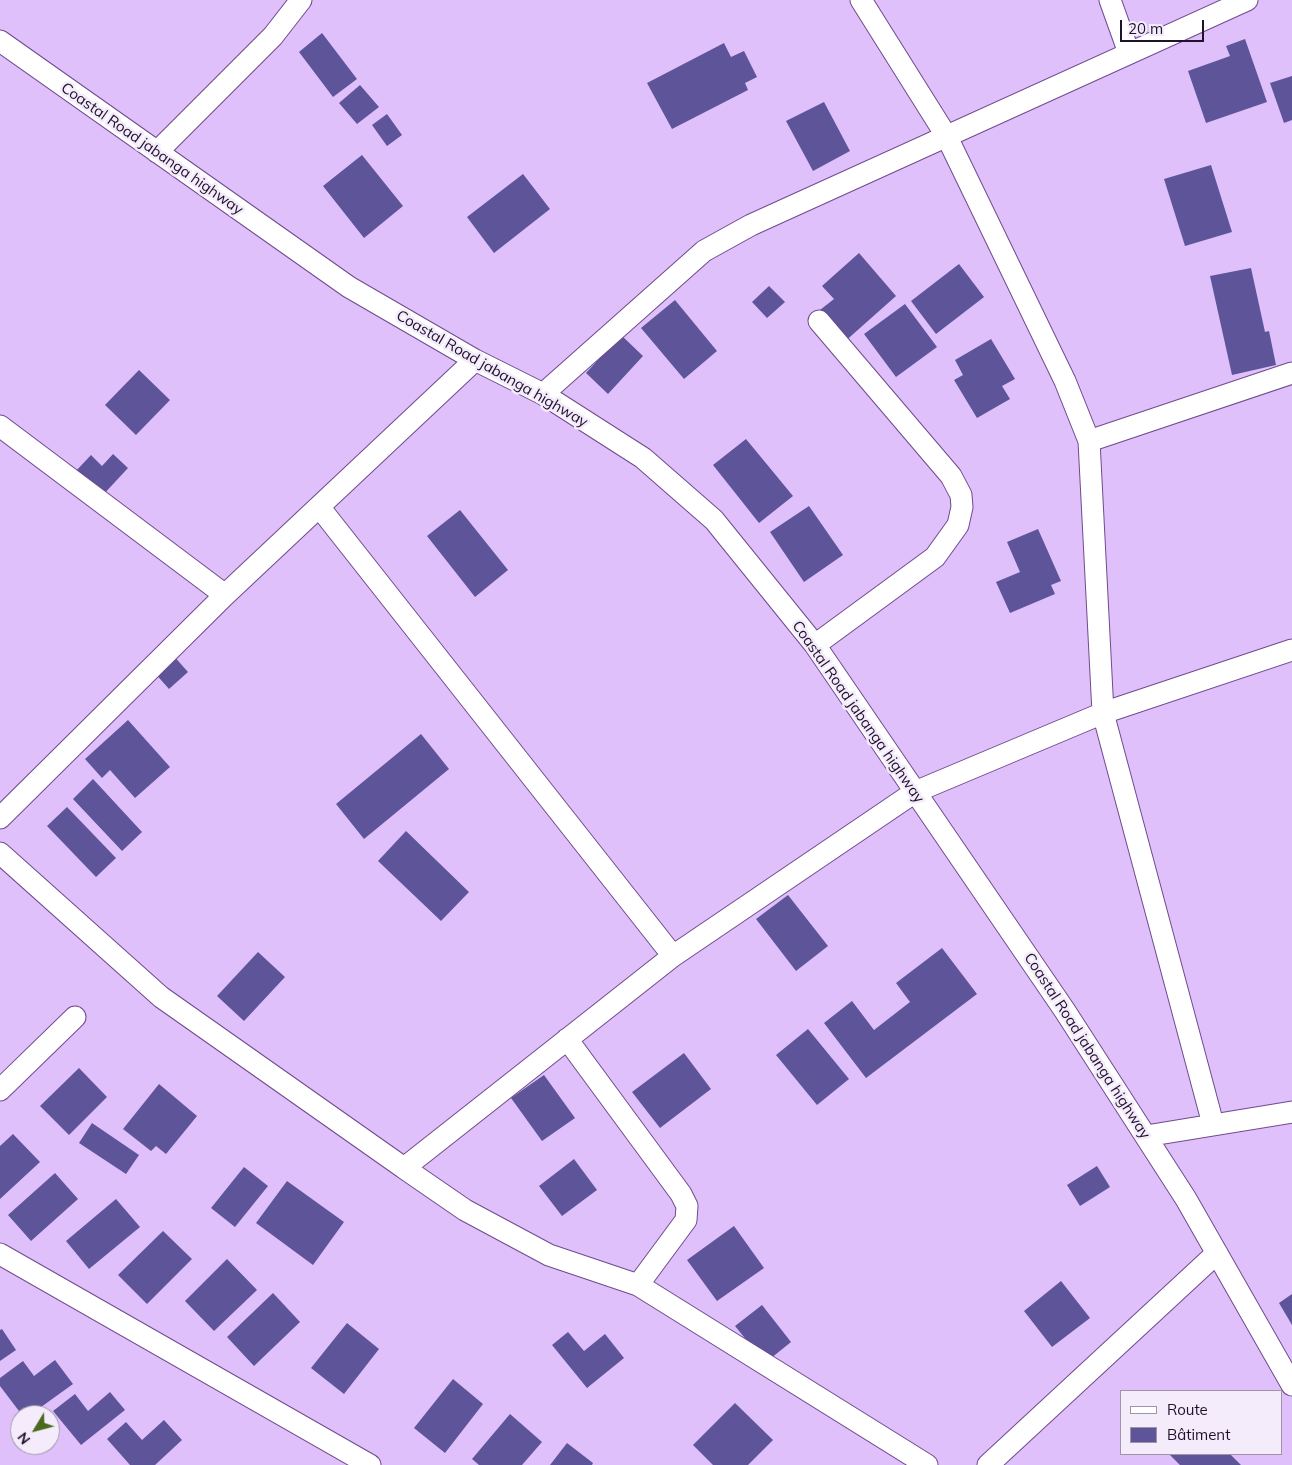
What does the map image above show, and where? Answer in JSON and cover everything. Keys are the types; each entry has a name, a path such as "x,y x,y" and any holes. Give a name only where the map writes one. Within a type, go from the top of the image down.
{"street":[{"path":"157,152 273,36 301,0"},
{"path":"861,0 947,137 1065,381 1089,441 1103,713 1213,1124"},
{"path":"1110,0 1129,53"},
{"path":"543,394 704,251 751,226 1247,0"},
{"name":"Coastal Road jabanga highway","path":"0,41 349,288 475,360 543,394 642,458 714,520 815,644 1065,1011 1146,1136 1217,1253 1292,1385"},
{"path":"815,644 935,557 958,525 962,507 961,495 951,476 819,321"},
{"path":"0,818 224,595 320,508 475,360"},
{"path":"1089,441 1292,374"},
{"path":"0,426 224,595"},
{"path":"320,508 673,956"},
{"path":"404,1168 673,956 915,792 1103,713 1292,650"},
{"path":"0,854 161,997 465,1210 549,1254 638,1285 927,1465"},
{"path":"0,1090 75,1017"},
{"path":"567,1038 681,1194 687,1206 686,1220 638,1285"},
{"path":"1146,1136 1292,1112"},
{"path":"988,1465 1217,1253"},
{"path":"0,1254 370,1465"}],"building":[{"path":"322,33 357,79 333,97 299,52"},
{"path":"1245,39 1267,102 1206,123 1188,71 1230,56 1226,46"},
{"path":"724,43 731,57 744,51 757,77 745,83 748,90 672,129 647,83"},
{"path":"1292,76 1292,120 1284,123 1270,83"},
{"path":"360,85 379,107 357,124 339,103"},
{"path":"824,102 850,151 813,171 786,121"},
{"path":"387,114 402,135 387,146 372,125"},
{"path":"362,155 403,206 364,238 323,186"},
{"path":"1211,165 1232,232 1185,246 1164,179"},
{"path":"523,174 550,209 494,253 467,217"},
{"path":"859,253 896,296 842,344 833,325 820,310 834,299 822,286"},
{"path":"959,264 984,297 936,334 911,301"},
{"path":"1251,268 1265,332 1269,331 1276,365 1232,375 1210,276"},
{"path":"769,286 785,302 767,318 752,302"},
{"path":"675,300 717,351 684,379 641,328"},
{"path":"905,304 937,347 896,377 864,334"},
{"path":"621,335 643,356 608,394 586,373"},
{"path":"991,339 1015,379 1002,386 1010,399 977,418 954,380 963,375 955,360"},
{"path":"139,370 170,400 136,435 105,405"},
{"path":"746,439 793,496 759,523 713,465"},
{"path":"113,454 128,468 102,496 75,472 91,455 102,466"},
{"path":"809,506 843,555 804,582 770,532"},
{"path":"460,510 508,570 475,597 427,536"},
{"path":"1038,529 1061,581 1051,585 1055,594 1010,613 996,582 1020,572 1007,542"},
{"path":"172,654 188,672 169,689 153,671"},
{"path":"128,720 170,767 135,798 110,770 102,778 85,759"},
{"path":"421,734 449,769 364,839 336,804"},
{"path":"93,779 142,832 122,851 73,799"},
{"path":"67,807 116,858 96,877 47,826"},
{"path":"406,831 469,892 441,921 378,861"},
{"path":"788,895 828,946 796,971 756,919"},
{"path":"942,948 977,994 866,1078 824,1023 852,1001 874,1030 910,1002 896,983"},
{"path":"258,952 285,977 244,1021 217,996"},
{"path":"808,1029 849,1079 817,1105 776,1055"},
{"path":"684,1053 711,1089 660,1128 632,1092"},
{"path":"79,1068 107,1097 69,1135 40,1106"},
{"path":"544,1075 575,1118 542,1141 511,1098"},
{"path":"159,1084 197,1116 166,1154 156,1146 151,1151 123,1129"},
{"path":"92,1123 139,1155 126,1174 79,1143"},
{"path":"13,1134 40,1162 0,1199 0,1146"},
{"path":"574,1159 597,1190 562,1216 539,1186"},
{"path":"1097,1166 1110,1187 1080,1206 1067,1185"},
{"path":"244,1167 268,1186 235,1227 211,1208"},
{"path":"55,1173 78,1199 31,1241 8,1215"},
{"path":"287,1181 344,1222 313,1265 256,1223"},
{"path":"116,1199 140,1227 89,1269 66,1241"},
{"path":"734,1226 764,1268 717,1301 687,1260"},
{"path":"163,1231 192,1259 147,1304 118,1275"},
{"path":"227,1259 257,1290 214,1331 185,1301"},
{"path":"1061,1281 1090,1318 1052,1347 1024,1311"},
{"path":"273,1293 300,1322 254,1366 227,1337"},
{"path":"1292,1294 1292,1325 1279,1303"},
{"path":"762,1305 791,1342 765,1363 735,1326"},
{"path":"347,1323 379,1349 344,1394 311,1368"},
{"path":"2,1329 16,1350 0,1361 0,1330"},
{"path":"568,1332 584,1351 605,1334 624,1358 587,1388 552,1345"},
{"path":"55,1360 73,1384 44,1405 14,1405 0,1386 0,1378 23,1361 34,1376"},
{"path":"453,1379 483,1404 445,1453 414,1428"},
{"path":"110,1392 125,1410 81,1445 60,1420 60,1406 75,1394 88,1411"},
{"path":"735,1403 773,1440 748,1465 713,1465 693,1445"},
{"path":"510,1414 542,1442 522,1465 479,1465 472,1459"},
{"path":"164,1420 182,1440 155,1465 130,1465 107,1439 126,1422 142,1440"},
{"path":"567,1443 593,1463 592,1465 550,1465"},
{"path":"1170,1455 1231,1455 1241,1465 1180,1465"}]}
